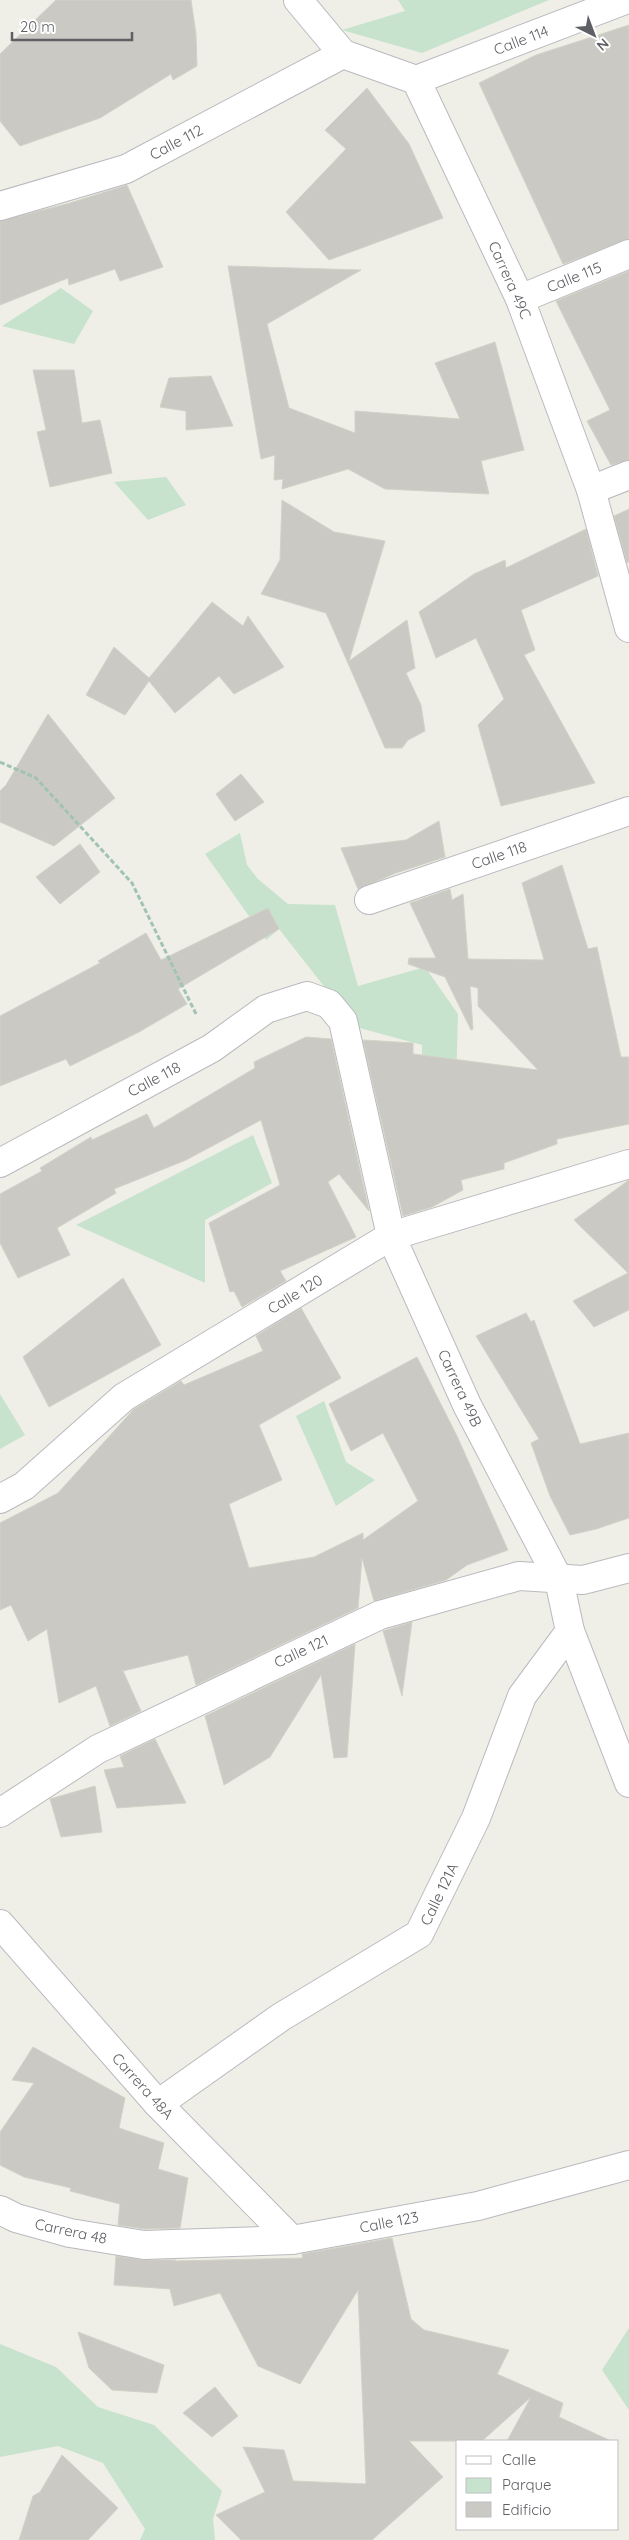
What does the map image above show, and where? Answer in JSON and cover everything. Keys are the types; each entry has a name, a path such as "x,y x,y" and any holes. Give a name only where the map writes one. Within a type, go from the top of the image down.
{"street":[{"path":"298,0 343,54 416,80"},
{"name":"Calle 114","path":"416,80 625,0"},
{"name":"Calle 112","path":"0,206 126,169 343,54"},
{"name":"Carrera 49C","path":"416,80 520,299 591,490 629,628"},
{"name":"Calle 115","path":"520,299 629,254"},
{"path":"591,490 629,475"},
{"name":"Calle 118","path":"369,900 629,811"},
{"name":"Calle 118","path":"0,1163 212,1048 266,1009 307,996"},
{"name":"Carrera 49B","path":"307,996 329,1004 344,1022 391,1236 467,1406 560,1580 570,1631 629,1783"},
{"name":"Calle 120","path":"0,1499 24,1486 124,1396 391,1236 629,1164"},
{"name":"Calle 121","path":"0,1813 98,1749 380,1615 519,1576 584,1580 629,1568"},
{"name":"Calle 121A","path":"158,2104 281,2017 419,1934 476,1818 522,1696 570,1631"},
{"name":"Carrera 48A","path":"0,1924 158,2104 292,2240"},
{"name":"Calle 123","path":"144,2245 292,2240 478,2206 629,2165"},
{"name":"Carrera 48","path":"0,2210 16,2218 70,2234 144,2245"}],"path":[{"path":"0,762 36,778 132,884 212,1048"}],"green space":[{"path":"398,0 549,0 422,53 342,30 405,11"},
{"path":"61,288 93,311 74,344 2,326"},
{"path":"166,477 186,505 148,520 114,482"},
{"path":"240,833 247,865 258,879 288,904 335,905 358,986 425,967 458,1014 455,1119 422,1123 422,1045 356,1027 279,929 266,940 205,854"},
{"path":"253,1135 272,1183 205,1220 205,1283 76,1225"},
{"path":"0,1394 25,1435 0,1449"},
{"path":"324,1401 346,1462 375,1480 336,1506 296,1416"},
{"path":"629,2328 629,2410 602,2370"},
{"path":"0,2344 56,2367 98,2407 154,2425 222,2491 213,2519 215,2540 140,2540 145,2529 103,2463 58,2446 0,2457"}],"building":[{"path":"56,0 191,0 196,34 197,66 173,80 171,74 100,118 20,146 0,121 0,54"},
{"path":"629,25 629,239 563,264 479,83 536,55"},
{"path":"367,88 409,144 443,218 329,260 286,212 346,149 325,130"},
{"path":"127,185 163,267 120,281 115,269 69,285 68,278 0,305 0,221 70,203"},
{"path":"228,266 361,270 267,324 289,408 355,433 355,411 460,419 435,363 495,342 524,450 481,461 489,494 385,489 348,469 282,489 283,479 274,480 275,455 261,459"},
{"path":"629,271 629,460 611,465 587,421 610,410 556,301"},
{"path":"33,370 74,370 82,423 100,420 112,473 50,487 37,432 46,430"},
{"path":"211,376 233,426 186,430 186,411 160,407 169,378"},
{"path":"282,500 334,532 385,541 349,661 407,620 415,668 406,673 421,705 425,731 408,740 402,748 385,748 326,613 261,594 280,560"},
{"path":"629,509 629,562 627,563 614,516"},
{"path":"586,529 598,576 521,610 535,650 524,655 595,783 501,806 478,725 504,699 476,638 436,658 419,612 474,574 505,560 506,568"},
{"path":"212,602 243,626 248,616 284,667 234,694 219,676 175,713 149,681 125,715 86,695 114,647 149,678"},
{"path":"48,714 115,798 54,846 0,822 0,791 6,785"},
{"path":"241,774 264,802 235,821 216,794"},
{"path":"439,821 445,857 396,873 358,889 341,848 406,840"},
{"path":"80,844 100,872 60,904 36,877"},
{"path":"562,865 588,949 597,947 621,1057 629,1057 629,1124 557,1139 557,1144 504,1163 504,1169 461,1180 463,1190 432,1207 403,1216 363,1040 413,1043 413,1054 538,1070 478,1006 478,988 470,986 473,1029 471,1030 445,977 408,964 409,958 436,958 410,903 450,889 452,900 463,894 468,959 544,960 522,883"},
{"path":"268,908 279,929 178,989 187,1004 139,1032 70,1066 66,1059 0,1086 0,1016 100,963 98,961 146,933 161,960"},
{"path":"306,1037 331,1039 369,1211 339,1174 328,1182 356,1237 280,1271 286,1281 242,1307 234,1291 230,1292 209,1223 280,1185 261,1120 186,1160 114,1189 116,1193 57,1228 70,1255 18,1278 0,1243 0,1194 42,1171 40,1168 91,1137 92,1140 147,1114 154,1128 255,1068 254,1062"},
{"path":"629,1180 629,1310 594,1327 573,1301 628,1273 574,1220"},
{"path":"123,1278 161,1345 49,1407 23,1357"},
{"path":"301,1308 341,1378 259,1425 282,1480 229,1504 249,1568 314,1557 363,1533 363,1540 418,1501 383,1433 351,1451 329,1404 417,1357 457,1436 508,1550 467,1565 446,1580 374,1601 362,1558 358,1608 196,1685 188,1655 123,1671 141,1711 110,1726 96,1686 59,1703 47,1629 28,1641 11,1605 0,1610 0,1523 58,1493 134,1409 181,1381 184,1385 263,1351 256,1336"},
{"path":"526,1313 531,1322 534,1320 580,1444 629,1433 629,1518 570,1535 550,1496 531,1443 539,1439 476,1336"},
{"path":"412,1622 402,1696 383,1631"},
{"path":"355,1644 347,1757 334,1758 321,1675 270,1757 224,1785 205,1716"},
{"path":"155,1739 186,1803 117,1808 104,1770 124,1767 120,1756"},
{"path":"95,1786 102,1832 61,1837 50,1799"},
{"path":"33,2047 125,2098 119,2128 164,2143 158,2169 188,2178 180,2228 145,2229 118,2225 120,2204 70,2191 71,2188 24,2177 0,2165 0,2132 34,2083 12,2080"},
{"path":"392,2238 411,2319 424,2330 509,2350 497,2374 563,2403 559,2417 609,2440 508,2440 531,2397 483,2440 409,2441 443,2477 372,2540 241,2540 216,2515 265,2492 243,2447 284,2450 293,2481 366,2484 358,2290 300,2384 258,2366 220,2293 174,2306 170,2289 114,2285 116,2256 142,2260 175,2261 303,2258 302,2254"},
{"path":"78,2332 164,2365 157,2393 112,2390 89,2368"},
{"path":"215,2387 238,2416 212,2437 183,2413"},
{"path":"62,2455 118,2508 88,2540 19,2540 33,2496 40,2492"}]}
